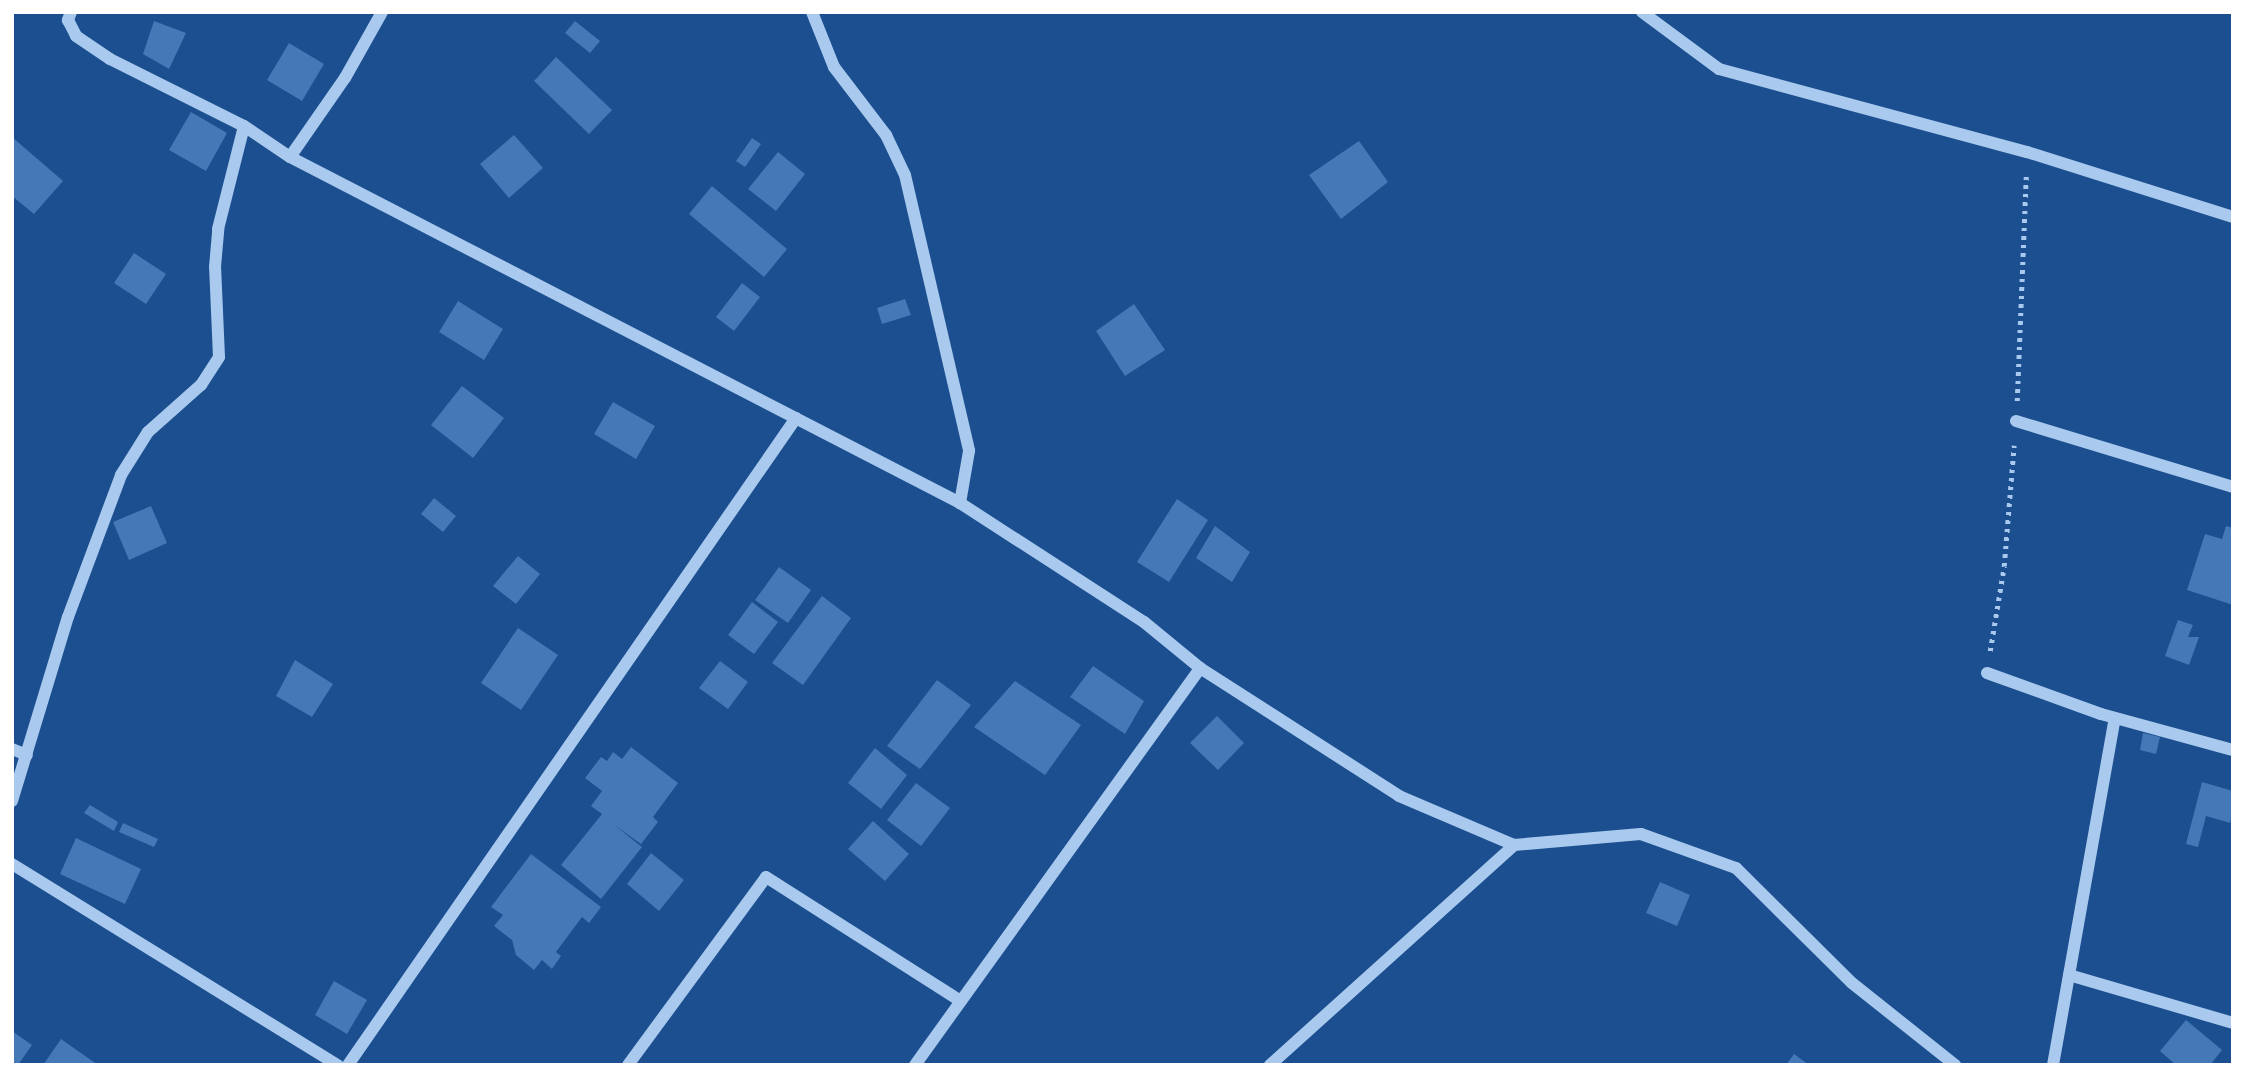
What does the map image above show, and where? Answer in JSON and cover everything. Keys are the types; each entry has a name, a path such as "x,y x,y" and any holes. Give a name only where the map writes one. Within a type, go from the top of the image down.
{"street":[{"path":"71,12 70,27 82,42 244,125 290,157 960,503 1143,622 1200,668 1399,796 1514,845 1641,834 1737,868 1852,983 1955,1065"},
{"path":"290,157 345,78 382,12"},
{"path":"812,12 834,67 886,135 905,175 969,451 960,503"},
{"path":"1642,12 1719,69 2027,152 2233,216"},
{"path":"12,802 68,617 121,475 148,432 201,385 219,357 215,267 218,229 244,125"},
{"path":"348,1065 796,418"},
{"path":"2016,421 2233,487"},
{"path":"915,1065 1200,668"},
{"path":"1987,673 2115,719 2233,751"},
{"path":"2053,1065 2115,719"},
{"path":"12,749 27,755"},
{"path":"1270,1065 1514,845"},
{"path":"12,864 338,1065"},
{"path":"628,1065 766,877 961,1002"},
{"path":"2069,975 2233,1023"}],"path":[{"path":"1987,673 2004,566 2016,421 2027,152"}],"building":[{"path":"154,21 186,33 169,69 143,54"},
{"path":"575,21 600,41 590,53 565,33"},
{"path":"289,43 324,64 302,101 267,80"},
{"path":"556,57 612,110 589,134 534,81"},
{"path":"191,112 227,133 206,171 169,150"},
{"path":"514,135 543,168 509,198 480,164"},
{"path":"12,137 63,181 34,214 12,196"},
{"path":"752,138 761,144 745,167 736,161"},
{"path":"1359,141 1388,182 1341,219 1309,175"},
{"path":"778,152 805,174 776,211 748,189"},
{"path":"712,186 787,249 764,277 689,214"},
{"path":"134,253 166,274 146,304 114,283"},
{"path":"742,283 760,297 734,331 716,317"},
{"path":"905,299 911,315 882,324 877,308"},
{"path":"458,301 503,329 484,360 439,332"},
{"path":"1134,304 1165,350 1125,376 1096,331"},
{"path":"462,386 504,418 473,458 431,425"},
{"path":"613,402 655,426 636,459 594,434"},
{"path":"434,498 456,516 443,532 421,514"},
{"path":"1177,499 1208,520 1169,582 1137,562"},
{"path":"151,506 167,543 129,560 113,522"},
{"path":"1215,526 1250,552 1232,582 1196,558"},
{"path":"2226,526 2233,528 2233,605 2187,590 2205,534 2222,539"},
{"path":"518,556 540,574 516,604 493,586"},
{"path":"779,567 811,590 788,623 755,600"},
{"path":"822,596 851,618 803,685 772,663"},
{"path":"752,602 778,622 754,654 728,635"},
{"path":"2178,620 2193,625 2188,637 2199,637 2189,665 2165,656"},
{"path":"518,628 558,655 521,710 481,683"},
{"path":"295,660 333,684 312,717 276,696"},
{"path":"720,661 748,682 728,709 699,688"},
{"path":"1093,666 1144,701 1125,734 1070,697"},
{"path":"937,680 971,705 920,769 887,746"},
{"path":"1015,681 1081,725 1045,775 974,727"},
{"path":"1217,716 1244,743 1218,770 1190,743"},
{"path":"2143,733 2160,737 2156,754 2140,750"},
{"path":"631,747 678,783 653,817 658,822 641,844 613,824 642,847 601,899 561,865 602,814 591,806 602,791 585,778 601,757 607,761 613,752 622,759"},
{"path":"875,748 907,775 881,809 848,783"},
{"path":"2202,782 2233,791 2233,812 2230,823 2206,816 2198,847 2186,844"},
{"path":"916,783 950,808 921,846 887,820"},
{"path":"90,805 118,822 114,831 84,813"},
{"path":"873,821 909,854 885,881 848,849"},
{"path":"123,823 158,839 154,847 119,832"},
{"path":"76,838 141,869 125,904 60,874"},
{"path":"651,853 684,880 659,911 627,884"},
{"path":"531,854 601,907 589,923 582,917 556,952 561,956 552,969 542,960 534,970 516,955 512,940 494,926 503,915 491,907"},
{"path":"1660,882 1690,895 1677,926 1646,913"},
{"path":"334,981 367,1000 347,1034 315,1015"},
{"path":"2186,1020 2222,1050 2210,1065 2176,1065 2160,1051"},
{"path":"12,1031 32,1045 18,1065 12,1065"},
{"path":"61,1039 98,1065 43,1065"},
{"path":"1794,1054 1809,1065 1786,1065"}]}
